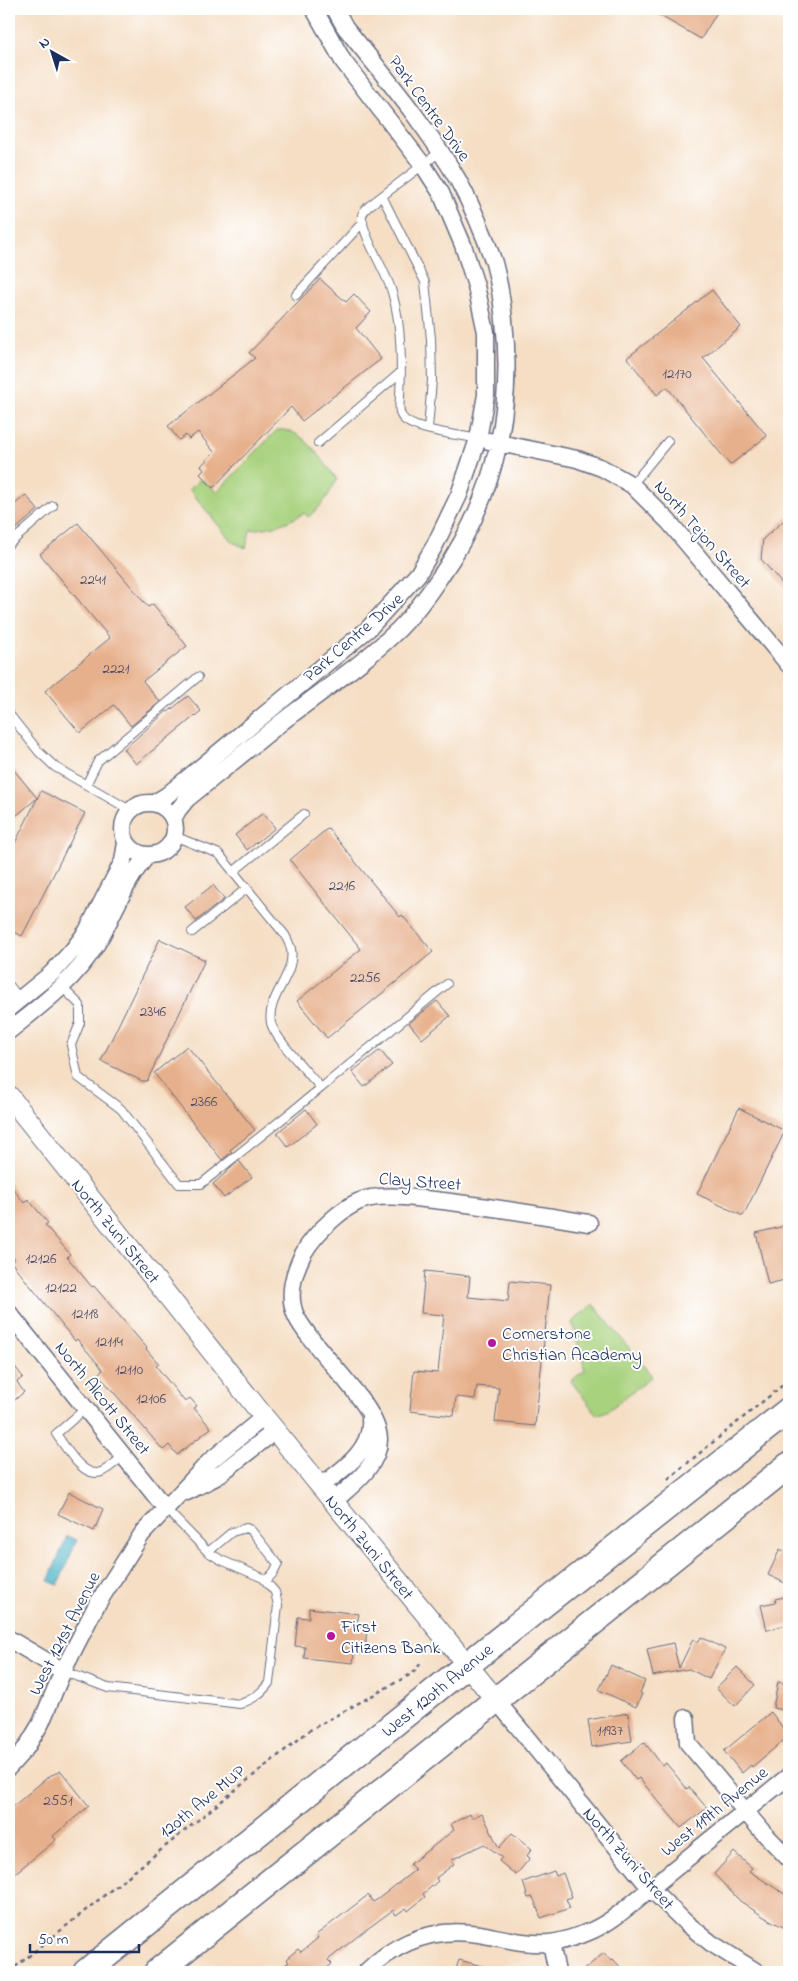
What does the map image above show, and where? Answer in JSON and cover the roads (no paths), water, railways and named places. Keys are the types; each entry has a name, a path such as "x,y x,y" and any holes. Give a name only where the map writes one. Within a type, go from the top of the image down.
{"main road":[{"name":"West 120th Avenue","path":"86,1972 467,1665 789,1410"},
{"path":"157,1972 789,1465"}],"street":[{"name":"Park Centre Drive","path":"154,803 166,796 368,629 418,574 435,545 459,495 478,439 486,395 486,332 476,286 464,245 441,193 423,165 343,61 314,9"},
{"name":"Park Centre Drive","path":"174,819 178,810 187,799 353,669 399,629 423,602 458,551 479,511 499,443 507,386 502,304 495,269 459,182 440,151 345,27 335,9"},
{"name":"North Tejon Street","path":"478,439 577,459 602,468 632,485 669,522 789,665"},
{"path":"9,1030 63,988 96,944 137,867 148,856 164,850 170,844 174,836 174,819 162,806 154,803 137,805 130,810 122,826 126,843 132,849 148,856"},
{"path":"14,1003 52,973 87,931 122,861 126,843"},
{"name":"North Zuni Street","path":"9,1096 270,1424 650,1888 686,1923 711,1943 757,1972"},
{"name":"Clay Street","path":"327,1494 367,1442 370,1427 368,1410 313,1341 296,1316 292,1297 294,1277 309,1243 322,1228 345,1210 370,1198 412,1198 589,1223"},
{"name":"North Alcott Street","path":"9,1313 166,1508"},
{"name":"West 121st Avenue","path":"9,1767 26,1748 41,1723 63,1671 96,1606 142,1534 210,1461 270,1424"},
{"path":"9,1639 63,1671"},
{"path":"686,1718 688,1743 745,1812 789,1859"},
{"name":"West 119th Avenue","path":"366,1972 389,1952 422,1936 460,1932 532,1943 551,1943 589,1932 624,1910 789,1776"},
{"path":"551,1943 557,1972"}],"lane":[{"path":"440,151 363,212 362,218 387,275 397,308 401,372 399,411 403,419 413,425 478,439"},
{"path":"382,196 425,282 431,339 432,380 428,429"},
{"path":"296,294 363,222"},
{"path":"318,443 401,372"},
{"path":"632,485 668,441"},
{"path":"9,544 53,506"},
{"path":"86,785 98,761 198,677"},
{"path":"9,714 39,752 55,766 130,810"},
{"path":"232,872 304,814"},
{"path":"174,836 219,854 285,935 291,949 291,960 271,1010 271,1024 278,1037 321,1088"},
{"path":"192,932 246,889"},
{"path":"9,984 14,1003"},
{"path":"63,988 80,1005 80,1023 71,1045 78,1077 121,1110 179,1184 201,1184 447,984"},
{"path":"86,1408 56,1434 84,1470 91,1473 102,1472 123,1456"},
{"path":"63,1671 108,1688 240,1704 253,1700 269,1683 278,1605 274,1592 266,1581 208,1552 166,1508"},
{"path":"208,1552 232,1532 246,1528 252,1530 278,1564 266,1581"}],"water":[{"path":"67,1536 77,1540 58,1585 48,1581"}],"place":[{"name":"Cornerstone Christian Academy","path":"492,1343"},
{"name":"First Citizens Bank","path":"331,1636"}]}
